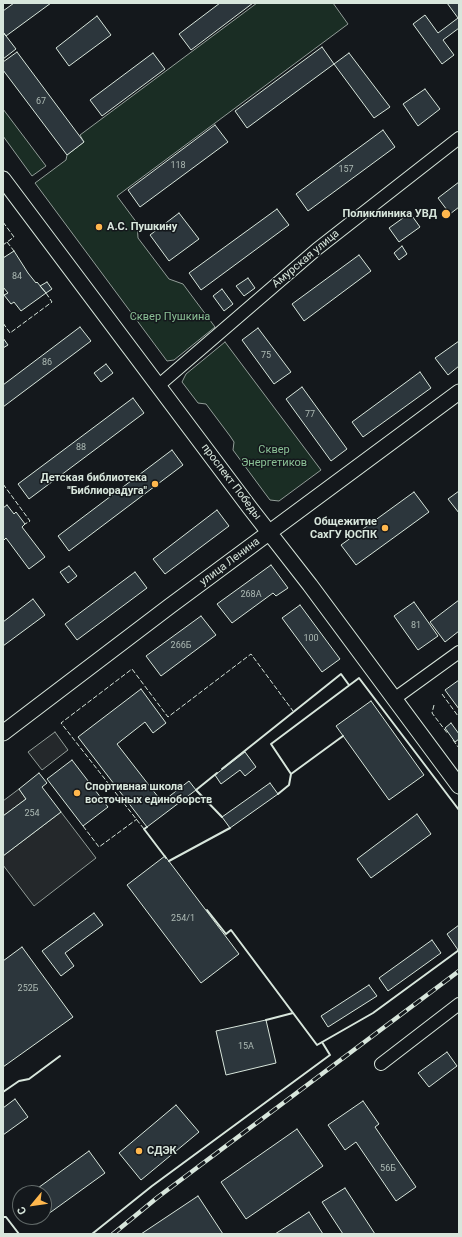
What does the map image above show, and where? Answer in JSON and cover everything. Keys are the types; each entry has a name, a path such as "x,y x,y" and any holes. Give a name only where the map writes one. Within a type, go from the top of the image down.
{"main road":[{"name":"проспект Победы","path":"3,179 269,533 310,585 459,786"},
{"name":"улица Ленина","path":"3,733 459,392"}],"street":[{"name":"Амурская улица","path":"158,386 317,249 459,138"},
{"path":"394,698 459,652"},
{"path":"381,1064 459,1004"}],"green space":[{"name":"Сквер Пушкина","path":"257,3 333,3 348,24 117,196 137,223 138,238 169,279 183,284 215,327 174,360 167,361 35,183 66,160 67,155 84,142 80,135"},
{"path":"3,109 46,166 32,176 3,136"},
{"name":"Сквер Энергетиков","path":"225,342 321,470 279,501 270,500 233,450 234,442 230,436 206,404 198,403 182,382 186,374"}],"shaded area":[{"path":"55,732 68,750 42,770 28,752"},
{"path":"19,789 26,799 3,816 3,801"},
{"path":"61,812 96,858 34,906 3,865 3,856"}],"building":[{"path":"14,3 51,3 6,36 3,32 3,11"},
{"path":"220,3 253,3 191,50 179,34"},
{"path":"447,3 459,3 459,28 443,40 454,55 442,64 413,24 425,15 438,33 458,18"},
{"path":"97,16 111,35 69,66 56,48"},
{"path":"3,32 16,49 3,59"},
{"path":"322,47 334,64 247,128 235,111"},
{"path":"17,52 84,142 67,155 3,70 3,62"},
{"path":"153,53 165,69 102,116 90,100"},
{"path":"349,53 390,107 374,118 334,64"},
{"path":"425,89 440,109 418,126 403,104"},
{"path":"215,125 228,142 140,207 128,190"},
{"path":"383,130 395,147 308,211 296,194"},
{"path":"459,182 459,207 450,214 438,198"},
{"path":"277,209 289,225 201,290 189,273"},
{"path":"179,213 199,239 169,261 150,235"},
{"path":"410,213 420,227 399,242 389,228"},
{"path":"402,246 407,254 399,260 394,253"},
{"path":"14,251 28,273 46,293 21,311 14,302 11,304 4,295 8,293 3,287 3,258"},
{"path":"359,255 371,271 304,321 292,304"},
{"path":"248,278 255,288 244,296 236,286"},
{"path":"47,282 52,289 46,293 40,286"},
{"path":"222,289 233,304 224,311 213,296"},
{"path":"80,327 91,341 3,407 3,385"},
{"path":"258,328 291,372 274,384 242,340"},
{"path":"3,338 8,345 3,348"},
{"path":"459,341 459,366 448,375 435,358"},
{"path":"106,364 113,373 101,382 94,373"},
{"path":"420,372 431,388 363,437 352,422"},
{"path":"302,387 347,449 331,461 286,399"},
{"path":"133,398 144,413 29,499 18,484"},
{"path":"172,450 183,465 69,551 58,536"},
{"path":"459,491 459,513 448,499"},
{"name":"Общежитие СахГУ ЮСПК","path":"414,492 429,512 356,565 341,545"},
{"path":"7,505 14,514 16,512 25,524 22,527 45,557 29,569 6,538 3,541 3,508"},
{"path":"217,510 229,526 165,574 153,559"},
{"path":"271,565 288,588 276,596 273,593 232,623 217,604"},
{"path":"69,566 77,576 68,583 60,572"},
{"path":"135,572 147,588 77,640 65,624"},
{"path":"33,599 45,615 3,646 3,622"},
{"path":"459,600 459,631 445,642 430,622"},
{"path":"414,602 438,636 418,650 394,616"},
{"path":"300,605 340,659 322,672 282,618"},
{"path":"201,616 216,635 161,676 146,656"},
{"path":"459,680 459,709 445,690"},
{"path":"141,689 166,723 153,733 145,722 117,744 162,802 189,781 196,790 147,827 78,737"},
{"path":"371,701 424,775 389,800 336,726"},
{"path":"451,723 459,734 459,739 455,742 445,728"},
{"path":"245,752 256,767 245,776 240,770 221,784 215,775"},
{"name":"Спортивная школа восточных единоборств","path":"72,760 108,807 83,826 47,779"},
{"path":"39,773 47,783 42,787 61,812 3,856 3,816 26,799 19,789"},
{"path":"270,783 278,794 230,828 222,817"},
{"path":"417,814 431,834 371,878 357,859"},
{"path":"165,856 239,954 201,983 127,885"},
{"path":"94,913 103,925 65,953 74,966 61,976 42,951"},
{"path":"459,925 459,949 458,950 447,934"},
{"path":"432,940 441,953 388,991 379,978"},
{"path":"22,947 73,1017 3,1067 3,961"},
{"path":"369,985 377,996 328,1027 321,1016"},
{"path":"266,1020 276,1063 226,1075 216,1031"},
{"path":"447,1052 457,1066 429,1087 418,1073"},
{"path":"15,1099 28,1117 3,1135 3,1108"},
{"path":"363,1101 379,1124 375,1127 416,1187 396,1201 356,1142 345,1150 328,1125"},
{"path":"176,1105 199,1132 141,1180 119,1153"},
{"path":"297,1129 323,1166 246,1219 221,1182"},
{"path":"89,1151 105,1173 52,1211 52,1185 42,1185"},
{"path":"345,1188 375,1234 343,1234 322,1202"},
{"path":"198,1196 223,1234 141,1234"},
{"path":"309,1212 323,1234 275,1234"}],"railway":[{"path":"113,1234 158,1197 459,971"}],"fence":[{"path":"3,222 14,237 3,245"},
{"path":"7,242 14,251"},
{"path":"3,323 10,333 52,302 46,293"},
{"path":"3,484 30,521 25,524"},
{"path":"144,829 61,723 132,669 168,717 251,654 293,711"},
{"path":"442,694 458,716 459,715"},
{"path":"434,705 432,713 448,734"},
{"path":"453,740 459,748"},
{"path":"83,826 99,847 137,819"}],"wall":[{"path":"222,769 341,674 349,685"},
{"path":"278,794 289,785 291,774 271,744 359,678 459,810"},
{"path":"291,774 343,736"},
{"path":"217,773 196,790 222,817"},
{"path":"147,827 144,829 166,858"},
{"path":"169,861 230,828"},
{"path":"207,910 226,934 231,930 317,1045 373,1013 459,950"},
{"path":"266,1020 293,1013"},
{"path":"92,1234 152,1186 330,1055 322,1042"},
{"path":"3,1092 19,1081 29,1079 60,1056"},
{"path":"3,1217 6,1217 19,1234"}],"place":[{"name":"Поликлиника УВД","path":"446,214"},
{"name":"А.С. Пушкину","path":"99,227"},
{"name":"Детская библиотека \"Библиорадуга\"","path":"155,484"},
{"name":"Общежитие СахГУ ЮСПК","path":"385,528"},
{"name":"Спортивная школа восточных единоборств","path":"77,793"},
{"name":"СДЭК","path":"139,1151"}]}
